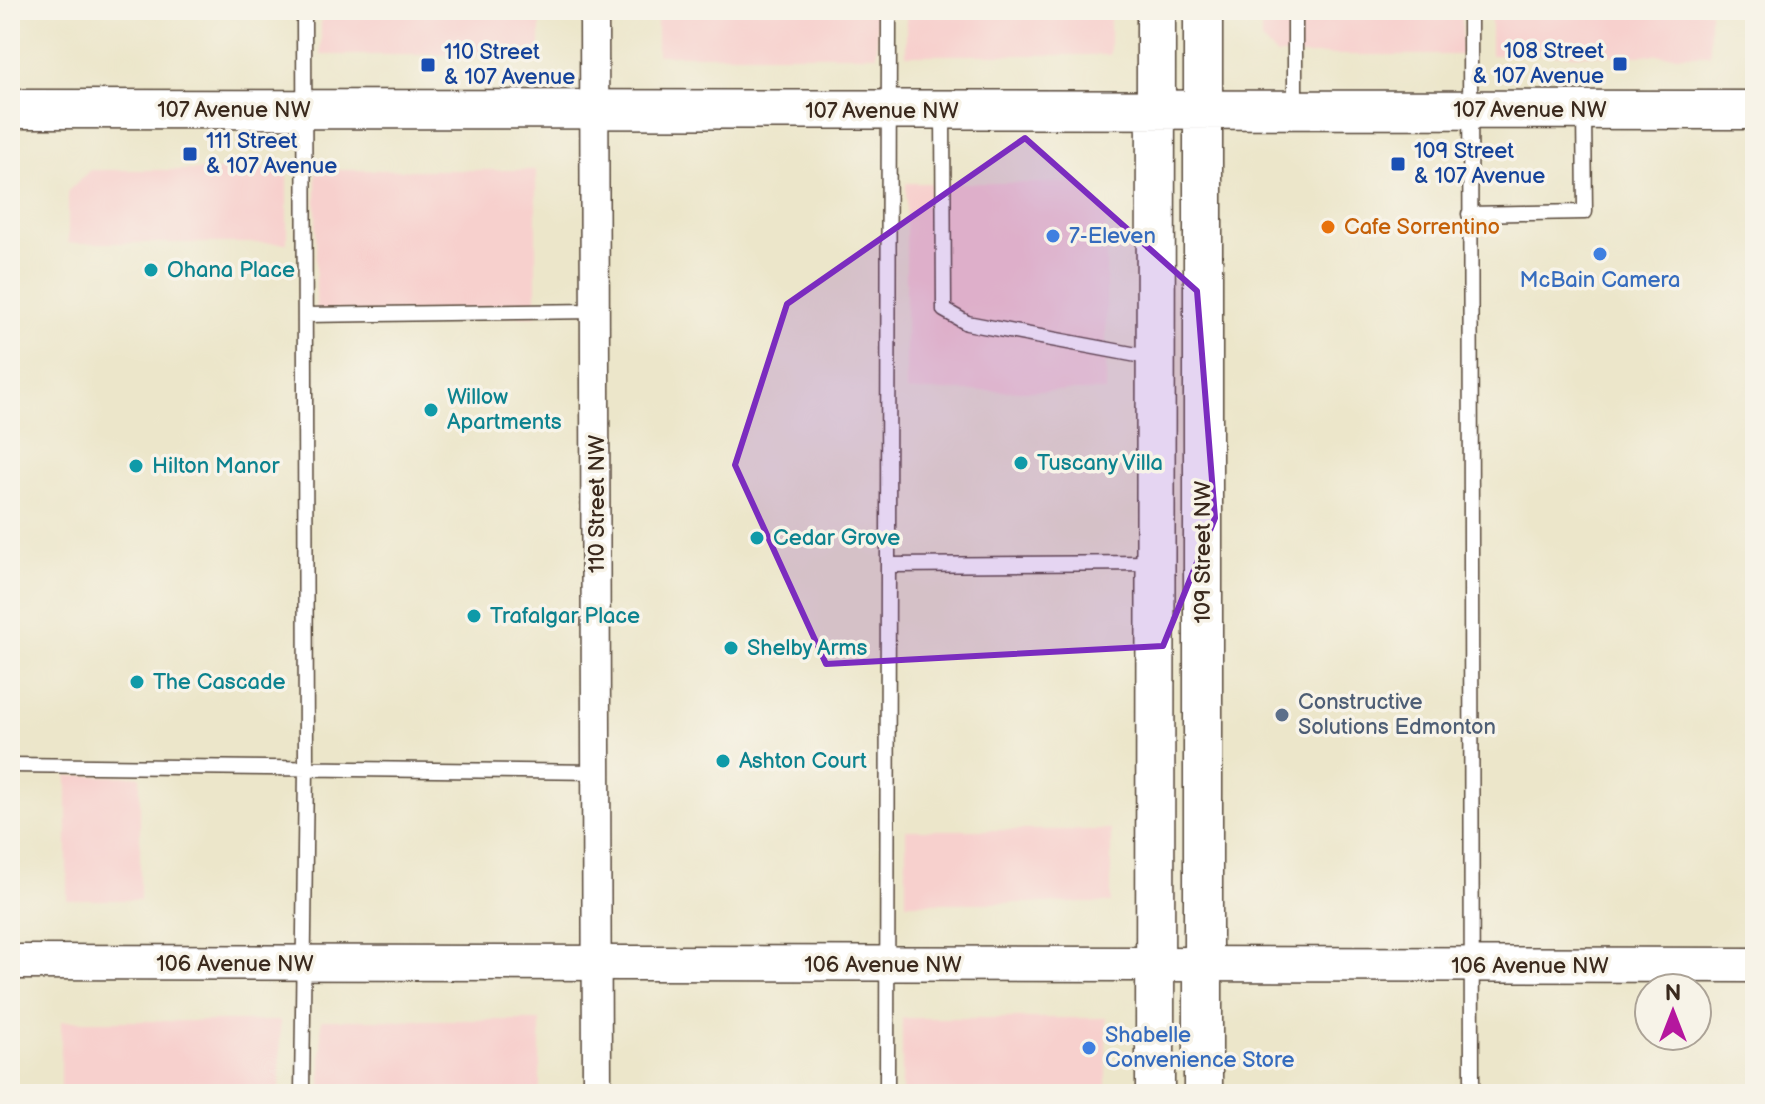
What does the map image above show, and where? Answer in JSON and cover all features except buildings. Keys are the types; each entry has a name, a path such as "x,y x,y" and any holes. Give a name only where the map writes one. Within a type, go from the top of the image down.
{"main road":[{"path":"1155,1094 1156,10"},
{"name":"109 Street NW","path":"1203,10 1203,1094"},
{"name":"107 Avenue NW","path":"10,109 1755,110"}],"street":[{"name":"110 Street NW","path":"594,10 597,1094"},
{"name":"106 Avenue NW","path":"10,962 597,966 1755,965"}],"lane":[{"path":"302,1094 306,768 304,10"},
{"path":"887,1094 889,10"},
{"path":"1295,10 1295,111"},
{"path":"1470,10 1472,1094"},
{"path":"1469,214 1585,212 1584,110"},
{"path":"943,111 944,310 967,323 1155,359"},
{"path":"305,315 597,311"},
{"path":"890,565 1155,563"},
{"path":"10,765 598,772"}],"highlighted area":[{"path":"1025,138 1197,291 1215,518 1163,646 826,664 735,465 787,304"}],"shaded area":[{"path":"321,10 540,10 540,55 321,55"},
{"path":"657,10 877,10 877,55 657,55"},
{"path":"906,10 1110,10 1110,55 906,55"},
{"path":"1261,10 1462,10 1462,55 1276,55 1261,40"},
{"path":"1491,10 1710,10 1710,55 1491,55"},
{"path":"90,170 287,170 287,243 68,243 68,191"},
{"path":"316,170 536,170 536,316 316,316"},
{"path":"906,183 1077,183 1106,213 1106,391 906,391"},
{"path":"67,776 140,776 140,900 67,900"},
{"path":"906,830 1111,830 1111,903 906,903"},
{"path":"902,1018 1106,1018 1106,1094 902,1094"},
{"path":"321,1020 540,1020 540,1094 321,1094"},
{"path":"61,1021 280,1021 280,1094 61,1094"},
{"path":"653,1091 873,1091 873,1094 653,1094"}],"place":[{"name":"108 Street & 107 Avenue","path":"1620,64"},
{"name":"110 Street & 107 Avenue","path":"428,65"},
{"name":"111 Street & 107 Avenue","path":"190,154"},
{"name":"109 Street & 107 Avenue","path":"1398,164"},
{"name":"Cafe Sorrentino","path":"1328,227"},
{"name":"7-Eleven","path":"1053,236"},
{"name":"McBain Camera","path":"1600,254"},
{"name":"Ohana Place","path":"151,270"},
{"name":"Willow Apartments","path":"431,410"},
{"name":"Tuscany Villa","path":"1021,463"},
{"name":"Hilton Manor","path":"136,466"},
{"name":"Cedar Grove","path":"757,538"},
{"name":"Trafalgar Place","path":"474,616"},
{"name":"Shelby Arms","path":"731,648"},
{"name":"The Cascade","path":"137,682"},
{"name":"Constructive Solutions Edmonton","path":"1282,715"},
{"name":"Ashton Court","path":"723,761"},
{"name":"Shabelle Convenience Store","path":"1089,1048"}]}
